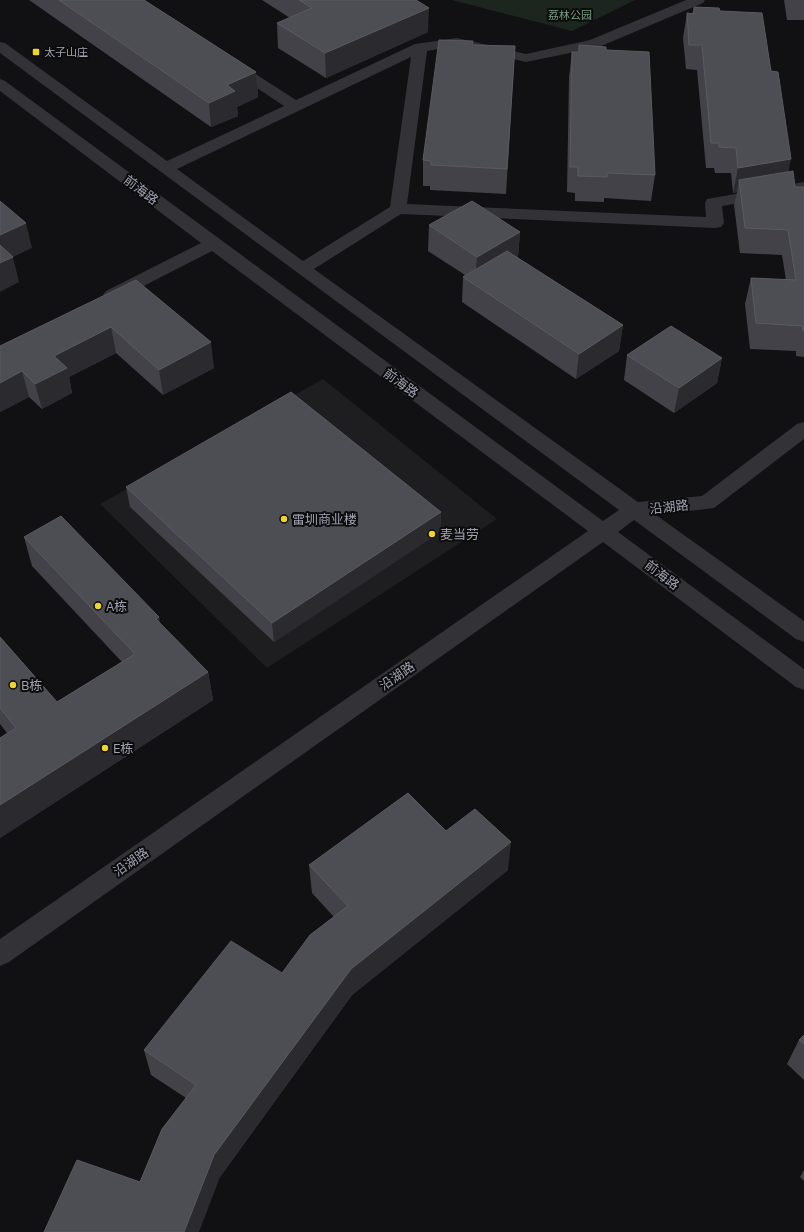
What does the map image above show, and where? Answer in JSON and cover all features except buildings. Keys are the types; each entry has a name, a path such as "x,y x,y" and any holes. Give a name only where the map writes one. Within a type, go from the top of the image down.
{"street":[{"path":"166,168 420,47 458,42 526,58 594,44 698,0"},
{"path":"0,46 302,270 804,633"},
{"path":"398,209 420,47"},
{"path":"221,57 294,106"},
{"name":"前海路","path":"0,84 212,244 603,531 804,681"},
{"path":"302,270 398,209 715,223 713,203 804,187"},
{"path":"99,301 212,244"},
{"name":"沿湖路","path":"0,954 634,510 707,503 804,429"}],"shaded area":[{"name":"雷圳商业楼","path":"323,379 497,519 267,668 100,504"}],"green space":[{"name":"荔林公园","path":"452,0 635,0 572,31"}],"place":[{"name":"太子山庄","path":"36,52"},
{"name":"雷圳商业楼","path":"284,519"},
{"name":"麦当劳","path":"432,534"},
{"name":"A栋","path":"98,606"},
{"name":"B栋","path":"13,685"},
{"name":"E栋","path":"105,748"}]}
